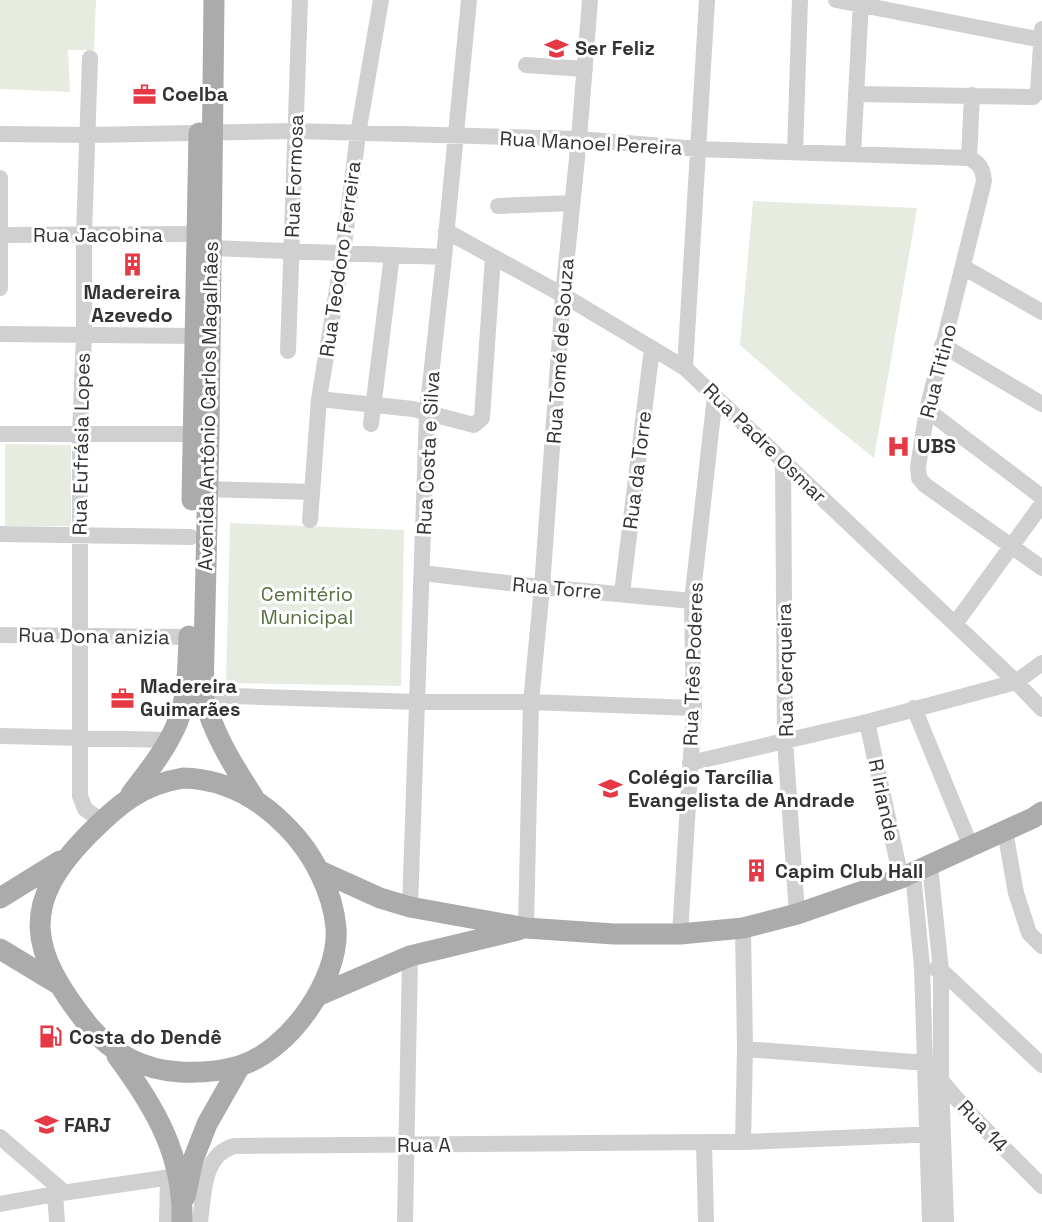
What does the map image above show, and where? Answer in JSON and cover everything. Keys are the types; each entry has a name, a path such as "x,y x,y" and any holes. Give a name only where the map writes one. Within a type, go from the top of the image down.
{"main road":[{"name":"Avenida Antônio Carlos Magalhães","path":"201,0 206,132"},
{"name":"Avenida Antônio Carlos Magalhães","path":"130,796 169,740 176,726 186,688 191,537 201,434 206,132 214,0"},
{"name":"Avenida Antônio Carlos Magalhães","path":"204,241 195,336 206,489 203,695 222,746 255,799"},
{"path":"113,1051 137,1063 166,1071 196,1072 240,1066 271,1049 297,1025 327,977 333,959 336,930 331,899 318,870 294,834 275,814 255,799 234,788 200,778 183,778 159,783 130,796 66,857 54,875 43,899 40,924 47,960 58,984 86,1022 113,1051 153,1108 164,1131 173,1177 177,1218"},
{"path":"318,870 380,898 410,907 526,928 614,934 680,934 743,928 797,914 915,872 1005,831 1039,819"},
{"path":"0,898 66,857"},
{"path":"317,996 410,956 526,928"},
{"path":"0,949 58,984"},
{"path":"177,1218 193,1160 203,1135 240,1066"}],"street":[{"name":"Rua Formosa","path":"288,351 300,0"},
{"name":"Rua Teodoro Ferreira","path":"310,520 320,399 343,253 358,134 381,0"},
{"name":"Rua Costa e Silva","path":"410,907 427,413 468,0"},
{"name":"Rua Tomé de Souza","path":"526,928 531,702 542,587 563,295 579,140 590,0"},
{"path":"686,368 707,0"},
{"path":"795,152 800,0"},
{"path":"836,0 861,2 1042,36 1038,92 1035,96 856,94"},
{"path":"853,154 861,2"},
{"name":"Rua Eufrásia Lopes","path":"90,58 78,536 81,635 79,739 80,796 85,809 102,821"},
{"path":"526,65 585,69"},
{"path":"969,158 972,95"},
{"name":"Rua Manoel Pereira","path":"0,134 89,135 295,131 579,140 698,149 969,158"},
{"name":"Rua Titino","path":"969,158 978,162 984,181 954,308 942,345 927,410 918,467 921,482 1042,568"},
{"path":"0,178 0,288"},
{"path":"498,206 572,203"},
{"name":"Rua Padre Osmar","path":"446,231 563,295 686,368 1042,709"},
{"name":"Rua Jacobina","path":"0,235 84,234 204,241"},
{"path":"204,241 291,252 444,256"},
{"path":"371,423 392,255"},
{"path":"320,399 413,409 474,425 482,418 493,257"},
{"path":"963,267 1042,312"},
{"path":"0,334 195,336"},
{"path":"942,345 1042,404"},
{"name":"Rua da Torre","path":"622,593 652,348"},
{"name":"Rua Três Poderes","path":"680,934 694,708 693,601 715,396"},
{"path":"927,410 1042,497"},
{"path":"0,434 201,434"},
{"name":"Rua Cerqueira","path":"783,460 785,740 797,914"},
{"path":"206,489 311,492"},
{"path":"955,624 1042,504"},
{"path":"0,534 191,537"},
{"name":"Rua Torre","path":"422,573 693,601"},
{"name":"Rua Dona anizia","path":"0,635 189,637"},
{"path":"690,763 867,722 1016,682 1042,663"},
{"path":"203,695 694,708"},
{"path":"914,708 970,847"},
{"name":"R Irlande","path":"867,722 915,872"},
{"path":"0,736 169,740"},
{"path":"1005,831 1016,893 1029,933 1042,946"},
{"path":"915,872 926,1063 946,1222"},
{"path":"915,872 941,970 941,1080 930,1222"},
{"path":"743,928 745,1049 743,1142"},
{"path":"405,1222 410,956"},
{"path":"922,967 941,970 1042,1065"},
{"path":"745,1049 926,1063"},
{"name":"Rua 14","path":"926,1063 969,1113 1042,1186"},
{"name":"Rua A","path":"200,1222 209,1166 213,1158 225,1148 234,1146 743,1142 936,1134"},
{"path":"0,1137 59,1193"},
{"path":"704,1142 706,1222"},
{"path":"0,1204 173,1177"},
{"path":"57,1222 59,1193"}],"green space":[{"path":"0,0 96,0 94,50 68,50 70,92 0,89"},
{"path":"753,201 917,208 874,458 813,409 740,345"},
{"path":"5,444 71,445 71,526 5,526"},
{"name":"Cemitério Municipal","path":"230,523 404,530 401,686 226,683"}],"place":[{"name":"Ser Feliz","path":"557,48"},
{"name":"Coelba","path":"144,94"},
{"name":"Madereira Azevedo","path":"132,265"},
{"name":"UBS","path":"899,446"},
{"name":"Madereira Guimarães","path":"122,698"},
{"name":"Colégio Tarcília Evangelista de Andrade","path":"610,788"},
{"name":"Capim Club Hall","path":"757,871"},
{"name":"Costa do Dendê","path":"51,1037"},
{"name":"FARJ","path":"46,1125"}]}
